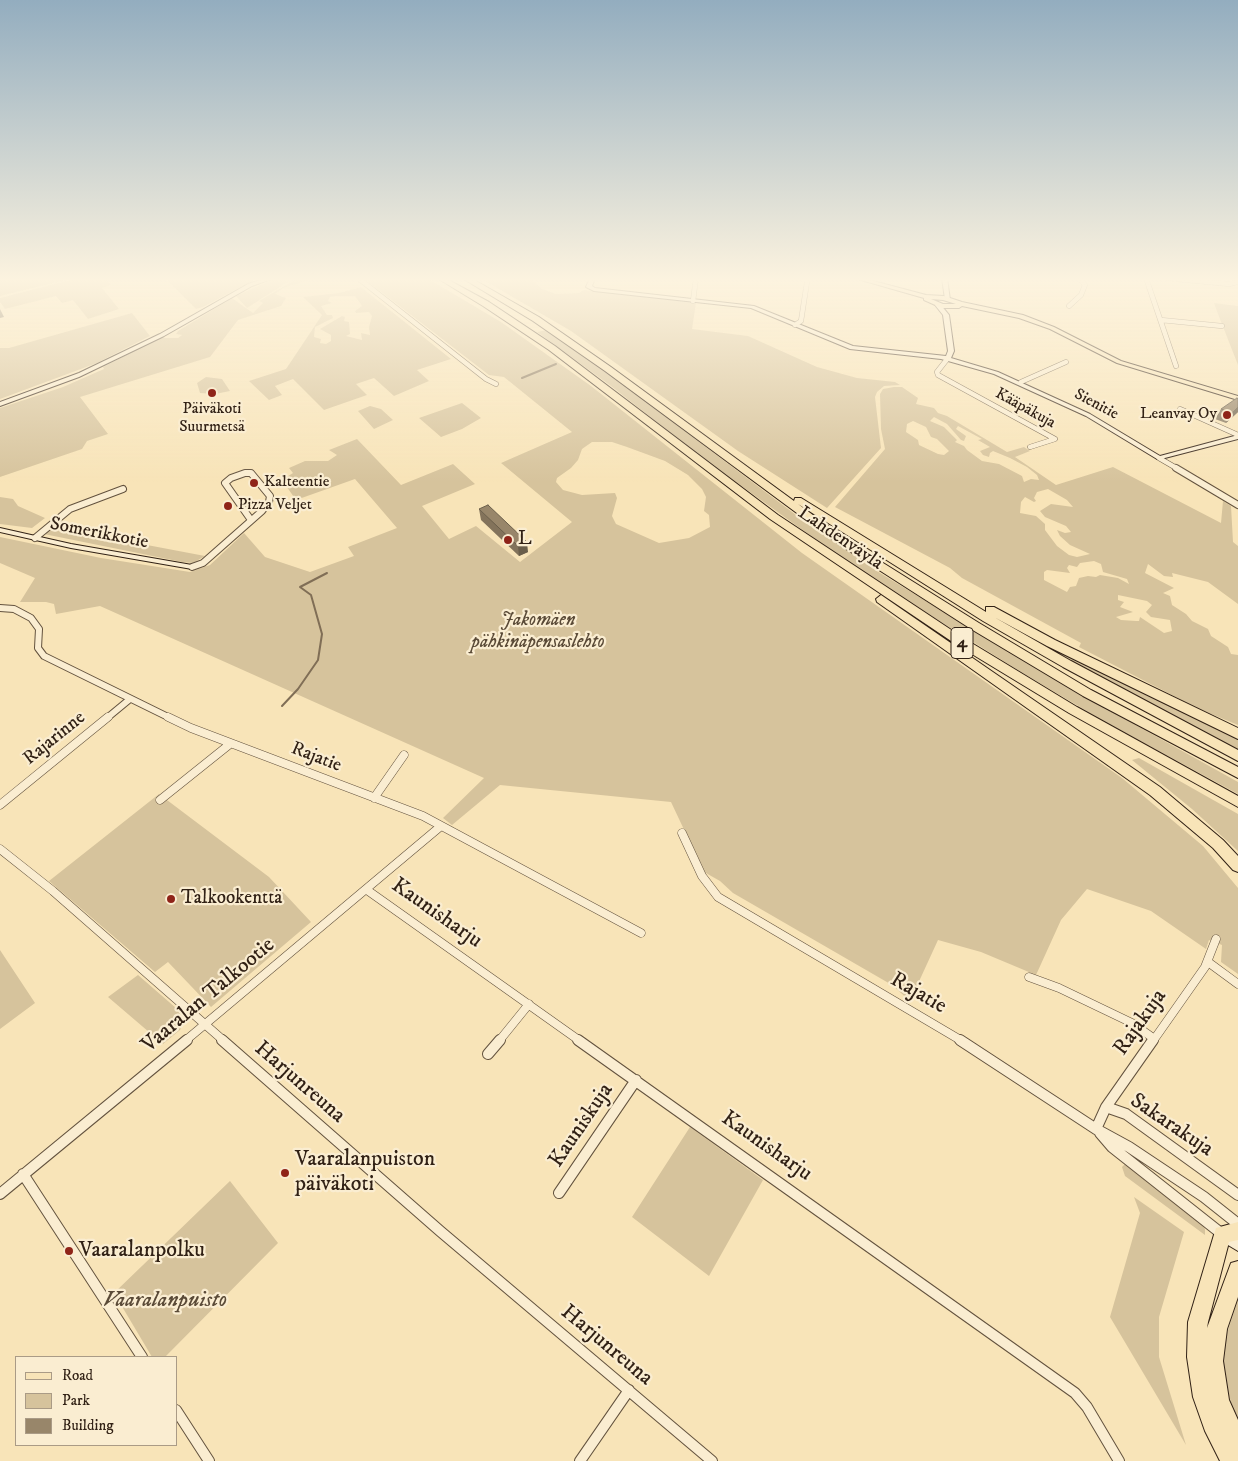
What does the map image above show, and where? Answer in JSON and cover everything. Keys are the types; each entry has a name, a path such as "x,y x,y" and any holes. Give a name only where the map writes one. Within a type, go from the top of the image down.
{"highway":[{"name":"Lahdenväylä","path":"549,346 774,517 961,642 1073,710 1238,802"},
{"name":"Lahdenväylä","path":"576,346 844,543 975,626 1087,693 1238,773"},
{"path":"705,442 856,537 1067,664 1238,756"},
{"path":"774,517 816,553 1155,791 1218,844 1238,866"},
{"path":"856,537 1051,643 1238,734"},
{"path":"1230,1461 1206,1406 1197,1357 1198,1322 1234,1233"},
{"path":"1238,1270 1217,1328 1213,1361 1219,1401 1238,1444"}],"main road":[{"path":"77,376 137,346"},
{"path":"1088,346 1119,362 1238,399"}],"street":[{"path":"444,346 486,379 496,384"},
{"name":"Sienitie","path":"851,346 858,349 948,358 1021,382 1112,429 1238,505"},
{"path":"948,358 951,351 950,346"},
{"path":"1170,346 1176,366"},
{"name":"Kääpäkuja","path":"948,358 937,374 1055,439 1030,447"},
{"path":"1021,382 1066,362"},
{"path":"0,404 77,376"},
{"path":"1180,408 1238,436"},
{"path":"1159,458 1238,436"},
{"path":"192,567 203,563 266,508 270,496 251,474 245,472 226,480 225,486 251,520"},
{"path":"35,538 70,508 123,489"},
{"name":"Somerikkotie","path":"0,530 192,567"},
{"name":"Rajatie","path":"0,608 14,609 32,618 38,629 38,648 44,656 130,699 230,744 414,813 641,933"},
{"name":"Rajarinne","path":"0,805 130,699"},
{"path":"160,800 230,744"},
{"path":"374,798 404,755"},
{"name":"Vaaralan Talkootie","path":"0,1194 367,890 441,826"},
{"name":"Rajatie","path":"682,833 702,876 718,897 979,1051 1096,1130 1129,1148 1204,1197 1234,1233"},
{"name":"Harjunreuna","path":"0,849 53,891 440,1231 712,1461"},
{"name":"Kaunisharju","path":"367,890 1075,1393 1087,1407 1119,1461"},
{"name":"Rajakuja","path":"1096,1130 1106,1107 1208,962 1216,939"},
{"path":"1208,962 1238,984"},
{"path":"1029,977 1059,988 1132,1023 1153,1038"},
{"path":"488,1054 529,1004"},
{"name":"Kauniskuja","path":"559,1193 636,1080"},
{"name":"Sakarakuja","path":"1106,1107 1126,1114 1238,1195"},
{"name":"Rajatie","path":"1096,1130 1112,1147 1234,1233"},
{"path":"23,1174 141,1356"},
{"path":"580,1461 630,1390"},
{"path":"178,1413 209,1461"}],"green space":[{"path":"15,346 130,346 97,363 0,399 0,348"},
{"path":"144,346 218,346 210,357 80,397 108,434 87,441 82,449 0,477 0,408 63,387 104,369 103,367"},
{"path":"301,346 435,346 451,359 417,370 429,381 394,396 374,378 356,384 367,395 324,410 293,379 275,386 282,395 269,400 249,381 286,369"},
{"name":"Jakomäen pähkinäpensaslehto","path":"452,346 535,346 591,386 802,553 1122,778 1203,846 1238,888 1238,974 1221,962 1222,945 1209,940 1206,949 1151,911 1087,889 1061,920 1036,975 981,952 938,940 910,1001 892,985 733,893 720,881 704,872 671,802 500,785 452,825 443,818 484,778 100,606 56,614 54,604 46,602 20,602 35,578 0,563 0,537 101,558 190,572 210,565 244,533 265,557 310,572 354,556 348,547 397,528 355,479 296,500 282,480 293,473 289,468 305,461 328,461 337,455 329,450 357,439 401,485 453,464 475,484 422,506 449,539 476,526 520,562 572,522 501,463 572,432 504,377 489,375","holes":["592,442 612,442 665,461 688,475 702,489 706,497 704,511 709,515 710,527 689,538 659,543 616,524 612,516 617,498 615,493 582,495 563,490 556,482 557,478 571,468 578,460 582,449"]},
{"path":"556,346 571,346 581,353 800,518 880,573 1062,684 1238,782 1238,794 1100,719 858,570 704,459 611,386"},
{"path":"592,346 771,346 817,367 857,378 895,382 900,385 884,386 877,392 875,397 881,448 827,508 738,451"},
{"path":"1231,346 1238,346 1238,365"},
{"path":"206,377 222,379 230,391 215,394 200,393 197,383"},
{"path":"902,387 918,398 916,404 934,408 938,413 947,416 1007,452 1024,447 1030,451 1015,457 1056,485 1113,467 1221,523 1223,501 1231,506 1233,542 1238,546 1238,604 1208,582 1172,573 1173,577 1164,576 1148,564 1145,573 1174,588 1163,593 1170,596 1172,605 1186,614 1192,621 1208,629 1211,636 1228,647 1231,654 1238,655 1238,725 1199,709 1079,647 1081,643 962,578 950,568 835,507 885,449 881,429 880,394 883,389","holes":["934,417 947,424 964,441 966,436 956,429 958,426 982,439 978,440 990,447 980,451 983,455 989,457 993,451 1010,458 1027,467 1037,475 1039,480 1031,479 1024,482 1022,476 999,464 982,461 964,446 955,442 957,440 944,427 930,421","913,421 926,427 931,437 937,439 949,451 944,455 938,454 919,445 918,440 906,432 907,424","1048,489 1067,500 1073,507 1051,504 1040,511 1045,517 1066,526 1071,532 1065,533 1057,530 1060,536 1070,545 1090,554 1077,557 1069,555 1057,546 1045,530 1045,524 1036,516 1020,513 1021,502 1025,497 1034,502 1036,501 1034,498 1037,492","1094,561 1101,564 1103,572 1127,579 1129,584 1118,578 1100,575 1096,577 1088,576 1079,578 1076,586 1070,587 1067,592 1044,580 1044,572 1047,570 1070,573 1067,568 1069,565 1077,567 1080,563","1118,595 1147,601 1152,605 1146,612 1151,617 1170,620 1172,631 1164,633 1140,617 1139,621 1121,620 1116,617 1133,612 1120,607 1124,602 1118,600"]},
{"path":"462,403 481,418 462,429 441,437 419,418"},
{"path":"370,406 381,409 393,420 374,429 358,411"},
{"path":"0,497 13,499 18,506 45,518 32,528 0,524"},
{"path":"52,527 205,556 193,563 182,562 44,534"},
{"path":"983,610 1238,737 1238,751 1077,664"},
{"path":"1139,758 1238,814 1238,851 1192,809 1132,760"},
{"path":"159,794 269,877 311,922 211,1007 168,962 155,972 49,881"},
{"path":"0,950 35,1003 0,1029"},
{"path":"138,975 184,1015 184,1022 180,1030 163,1044 108,997"},
{"path":"690,1127 763,1180 709,1276 632,1217"},
{"path":"1126,1163 1197,1218 1205,1229 1205,1235 1125,1176 1122,1167"},
{"name":"Vaaralanpuisto","path":"230,1181 278,1243 166,1356 151,1356 114,1293"},
{"path":"1134,1197 1184,1232 1159,1317 1159,1357 1186,1445 1110,1317 1140,1213"},
{"path":"1238,1300 1238,1425 1224,1380 1223,1364 1224,1342"}],"building":[{"path":"1237,398 1238,407 1232,413 1221,409"},
{"path":"488,505 527,542 518,546 479,509"}],"waterway":[{"path":"522,378 556,364"},
{"path":"282,706 298,689 318,660 322,634 311,595 300,587 327,573"}],"place":[{"name":"Päiväkoti Suurmetsä","path":"212,393"},
{"name":"Leanvay Oy","path":"1227,415"},
{"name":"Kalteentie","path":"254,483"},
{"name":"Pizza Veljet","path":"228,506"},
{"name":"L","path":"508,540"},
{"name":"Talkookenttä","path":"171,899"},
{"name":"Vaaralanpuiston päiväkoti","path":"285,1173"},
{"name":"Vaaralanpolku","path":"69,1251"}]}
